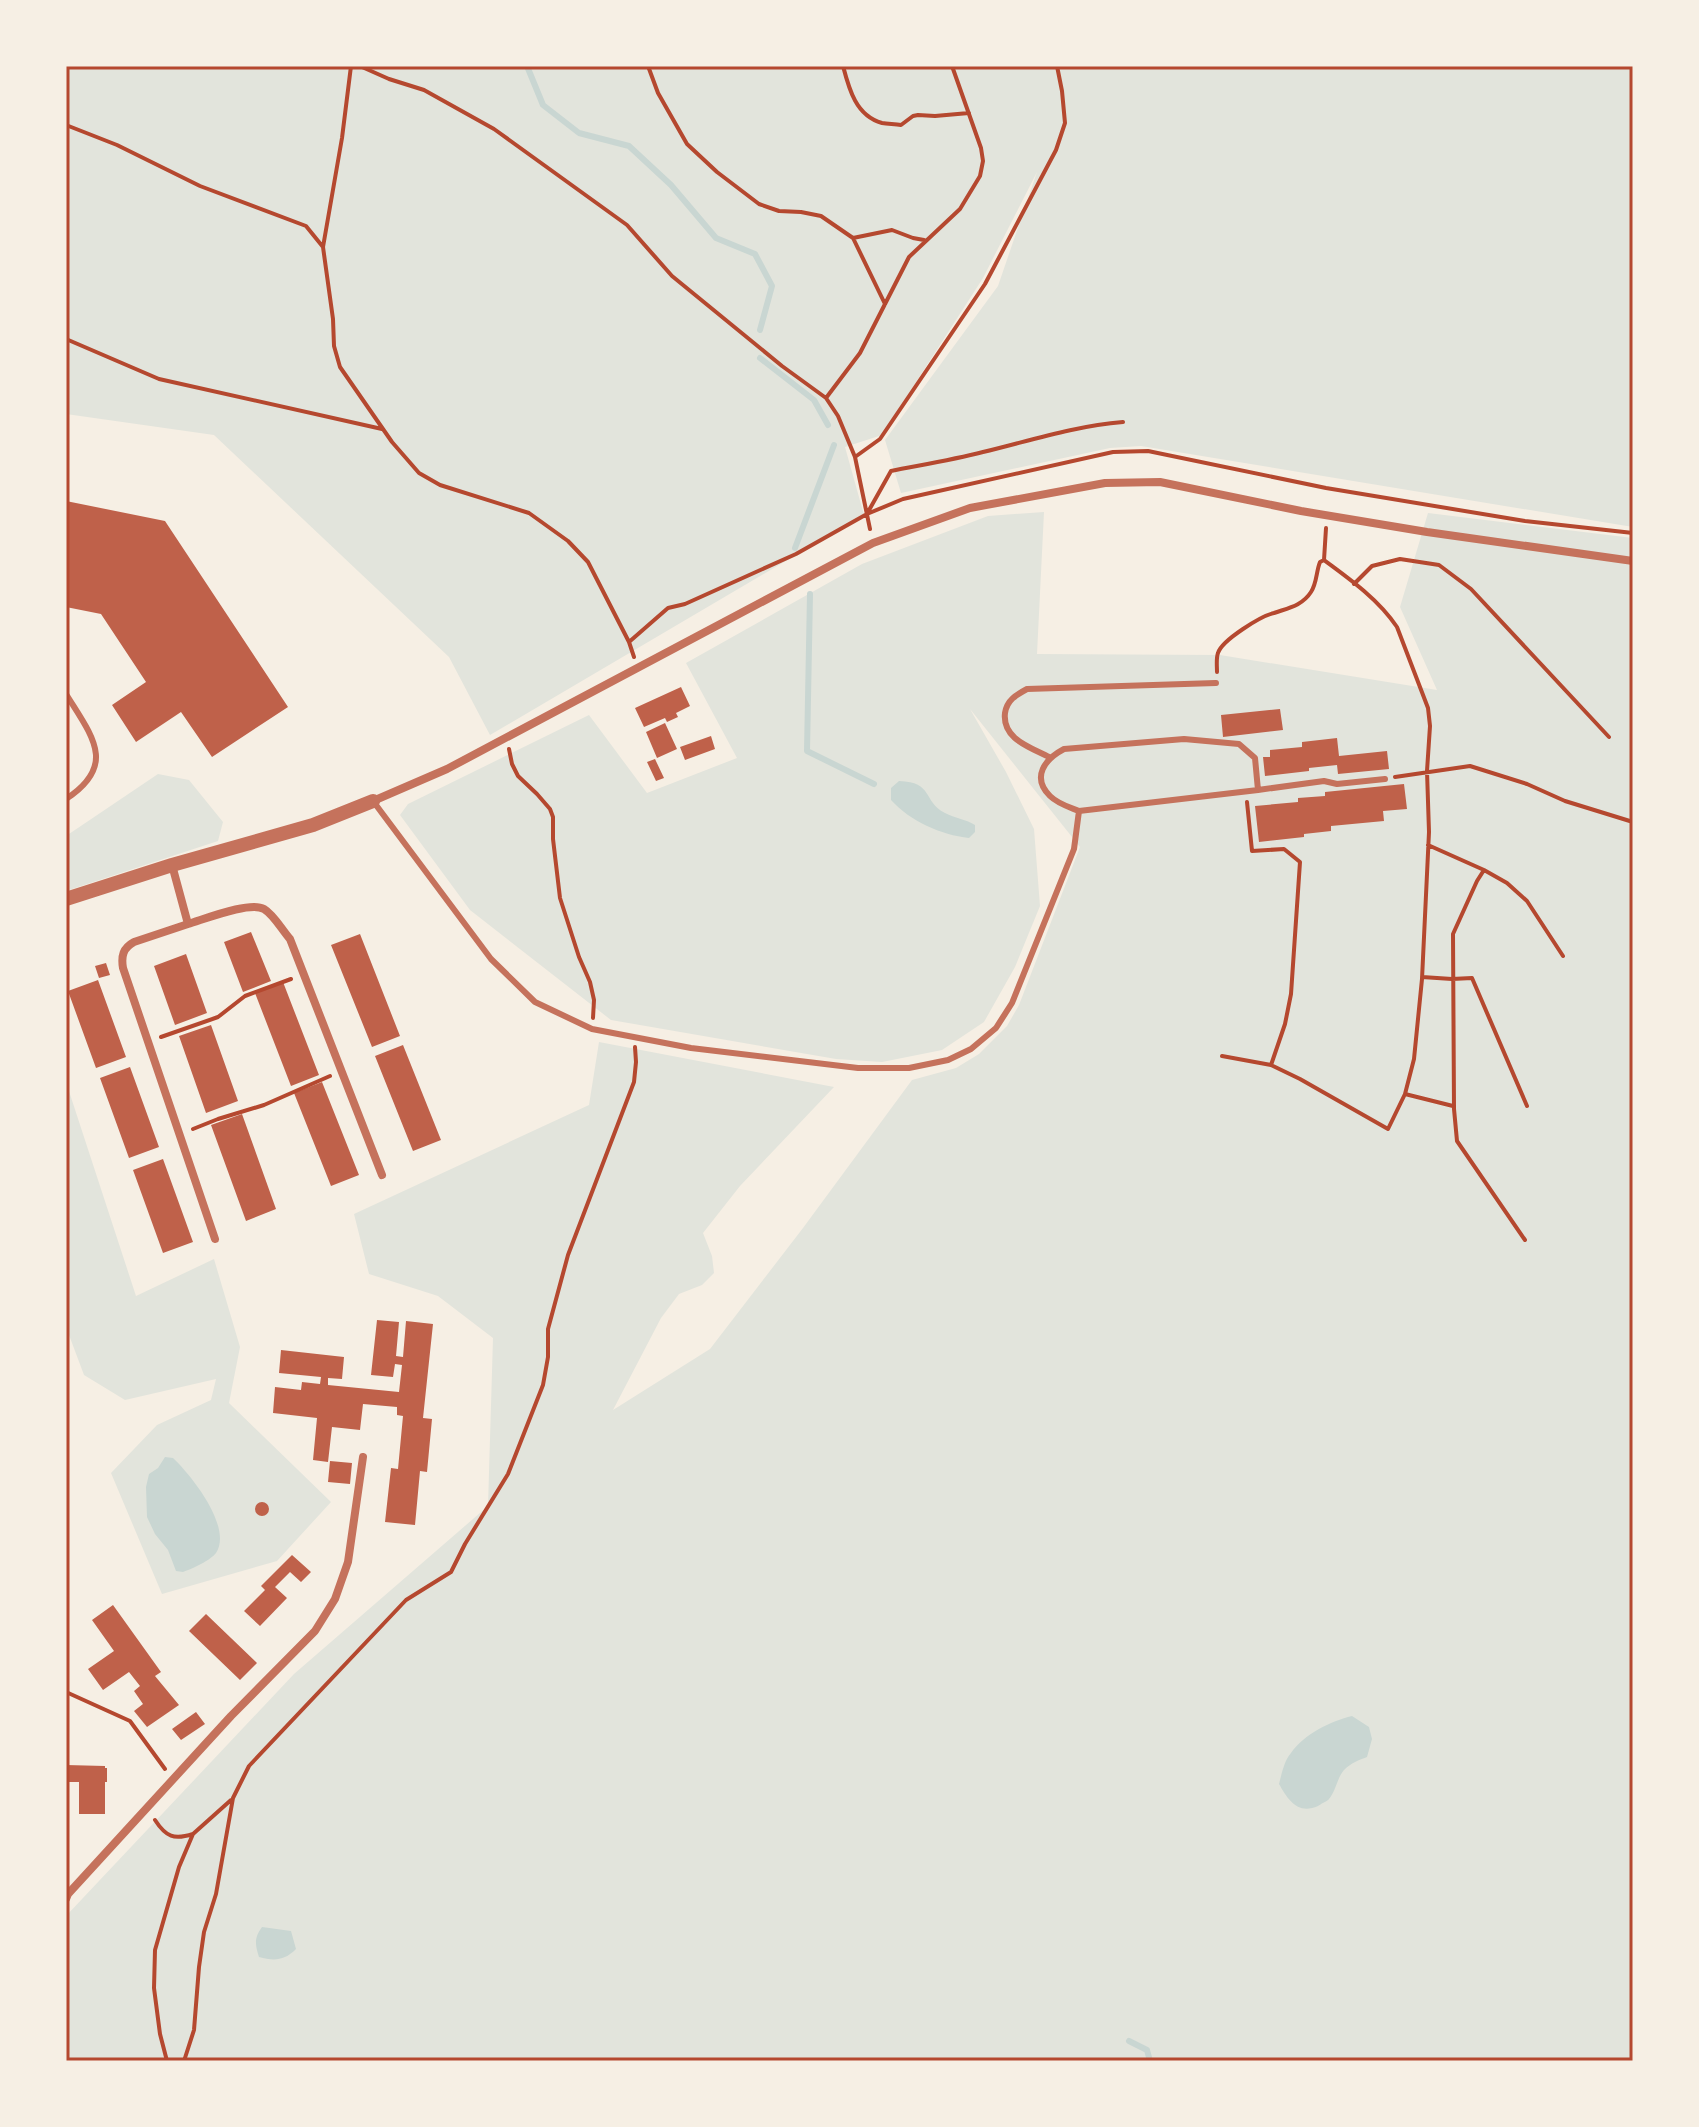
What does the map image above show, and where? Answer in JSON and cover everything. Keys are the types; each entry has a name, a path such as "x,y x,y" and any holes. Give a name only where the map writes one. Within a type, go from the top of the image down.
{"street":[{"path":"66,899 313,825 447,769 873,543 970,508 1105,483 1160,482 1301,511 1633,561"},
{"path":"172,865 188,924"},
{"path":"215,1239 123,968 123,953 134,942 247,907 260,907 270,914 290,939 382,1175"},
{"path":"66,1899 231,1716 315,1631 335,1599 348,1562 363,1457"}],"lane":[{"path":"1049,757 1010,735 1005,721 1006,707 1014,696 1027,689 1216,683"},
{"path":"66,694 90,732 97,767 89,781 66,799"},
{"path":"1258,790 1255,758 1239,744 1184,739 1064,749 1049,757 1042,768 1041,781 1047,794 1057,802 1079,811 1246,792 1324,781 1337,784 1385,779"},
{"path":"373,801 491,959 535,1002 592,1029 691,1048 858,1068 909,1068 948,1060 971,1049 996,1028 1012,1003 1074,849 1079,811"}],"path":[{"path":"638,668 629,642 588,562 568,541 529,513 440,485 419,473 382,429 340,367 334,346 323,247 353,66 362,66 424,90 494,129 543,163 627,225 672,276 826,398 838,416 855,457 873,543"},
{"path":"648,66 658,93 687,144 759,204 779,211 821,216 853,238 885,304"},
{"path":"843,66 849,92 861,111 880,122 901,125 918,115 969,113"},
{"path":"826,398 860,353 909,257 960,209 980,176 983,161 981,148 952,66"},
{"path":"855,457 880,439 985,284 1056,150 1065,123 1057,66"},
{"path":"66,125 117,145 200,186 306,226 323,247"},
{"path":"853,238 892,230 926,240"},
{"path":"66,339 159,379 382,429"},
{"path":"629,642 668,608 685,604 796,554 867,514 891,471 1098,424 1123,422"},
{"path":"1216,683 1218,652 1226,642 1271,613 1300,603 1310,594 1316,584 1320,562 1324,560 1326,528"},
{"path":"1354,584 1372,566 1400,559 1439,565 1471,589 1609,737"},
{"path":"1222,1056 1271,1065 1388,1129 1405,1094 1414,1059 1422,977 1428,845 1428,708 1397,627 1380,605 1324,560"},
{"path":"505,738 518,776 550,809 553,817 560,898 574,945 590,982 594,1000 592,1029"},
{"path":"1385,779 1470,766 1527,784 1608,816 1633,822"},
{"path":"1246,792 1252,851 1284,849 1300,862 1291,994 1271,1065"},
{"path":"1428,845 1507,883 1527,901 1563,956"},
{"path":"1484,870 1453,934 1457,1141 1525,1240"},
{"path":"148,1042 218,1017 245,996 303,974"},
{"path":"1422,977 1472,978 1527,1106"},
{"path":"184,2061 194,2030 204,1932 216,1894 233,1798 249,1766 406,1600 451,1572 508,1474 543,1385 548,1357 548,1329 568,1255 634,1082 634,1037"},
{"path":"180,1135 264,1105 341,1071"},
{"path":"1405,1094 1454,1106"},
{"path":"66,1692 130,1721 173,1781"},
{"path":"143,1813 171,1836 180,1838 193,1834 233,1798"},
{"path":"167,2061 154,1988 155,1950 179,1867 193,1834"}],"shaded area":[{"path":"66,66 1633,66 1633,527 1141,446 1110,448 901,493 885,440 998,286 1037,172 983,278 882,435 845,447 864,515 490,735 449,657 214,435 66,414"},
{"path":"1044,512 1037,654 1220,655 1437,690 1400,607 1428,513 1633,538 1633,2061 66,2061 66,1916 294,1674 488,1506 493,1338 438,1296 369,1274 354,1214 589,1105 599,1042 834,1087 740,1186 703,1233 712,1256 714,1273 702,1285 679,1294 661,1318 613,1410 710,1349 912,1080 956,1068 979,1054 1007,1026 1019,1005 1080,847 970,709 1034,829 1040,906 1015,967 984,1022 942,1050 882,1062 836,1059 611,1020 470,910 400,815 408,804 589,715 647,793 737,758 686,663 862,564 988,516"},
{"path":"158,774 189,780 223,822 218,841 66,891 66,836"},
{"path":"899,781 923,788 938,808 975,825 975,832 969,838 948,834 907,814 891,800 891,788"},
{"path":"66,1082 136,1296 214,1259 240,1347 229,1403 331,1502 277,1561 162,1594 111,1473 157,1425 211,1400 216,1379 125,1400 84,1375 66,1327"},
{"path":"165,1457 173,1458 190,1476 208,1502 219,1530 220,1542 216,1553 183,1572 176,1571 168,1550 147,1517 149,1474 158,1468"},
{"path":"1352,1716 1369,1727 1372,1739 1367,1757 1344,1770 1331,1796 1318,1806 1305,1809 1294,1804 1279,1784 1289,1756 1310,1734"},
{"path":"262,1927 291,1931 296,1949 279,1959 259,1957 256,1941"}],"building":[{"path":"66,501 165,521 288,707 212,757 181,712 136,742 112,705 146,682 101,614 66,607"},
{"path":"681,687 690,706 676,713 678,717 667,722 665,718 644,727 635,708"},
{"path":"1280,709 1283,730 1223,737 1221,715"},
{"path":"665,723 677,749 657,758 646,732"},
{"path":"711,736 715,749 685,760 680,747"},
{"path":"1337,738 1339,756 1387,751 1389,769 1338,774 1337,765 1265,776 1263,757 1270,757 1270,750 1302,747 1302,742"},
{"path":"655,759 664,778 656,781 647,762"},
{"path":"1404,784 1407,809 1383,811 1384,821 1331,826 1331,831 1304,834 1304,837 1259,842 1255,806 1298,802 1298,798 1325,796 1325,792"},
{"path":"251,932 271,981 243,992 224,942"},
{"path":"360,934 400,1036 372,1047 331,945"},
{"path":"186,954 207,1013 175,1025 154,966"},
{"path":"106,963 110,975 99,978 95,966"},
{"path":"98,980 126,1057 96,1068 68,991"},
{"path":"283,982 319,1075 291,1086 255,993"},
{"path":"211,1025 238,1101 206,1113 179,1036"},
{"path":"403,1045 441,1140 413,1151 375,1056"},
{"path":"130,1067 159,1147 129,1158 100,1078"},
{"path":"322,1082 359,1175 331,1186 294,1093"},
{"path":"242,1114 276,1209 246,1221 211,1125"},
{"path":"163,1159 193,1242 163,1253 133,1170"},
{"path":"377,1320 399,1322 396,1356 403,1357 406,1321 433,1324 423,1418 432,1419 427,1472 420,1471 415,1525 385,1522 391,1468 398,1469 403,1416 397,1415 397,1407 363,1404 360,1430 332,1427 328,1462 313,1460 317,1418 273,1413 275,1387 301,1390 302,1382 320,1384 321,1377 279,1373 281,1350 344,1357 342,1379 328,1378 328,1385 399,1392 402,1365 395,1364 393,1377 371,1375"},
{"path":"330,1461 352,1463 350,1484 328,1482"},
{"path":"262,1502 269,1509 262,1516 255,1509"},
{"path":"292,1555 311,1572 301,1582 290,1572 275,1587 287,1598 260,1626 244,1611 265,1590 261,1586"},
{"path":"113,1605 161,1672 155,1676 179,1705 147,1727 134,1711 143,1704 134,1691 140,1686 129,1672 103,1690 88,1669 114,1651 92,1620"},
{"path":"206,1614 257,1663 240,1680 189,1631"},
{"path":"196,1712 205,1724 181,1740 172,1729"},
{"path":"66,1765 107,1768 105,1814 79,1814 79,1782 66,1782"}],"waterway":[{"path":"527,66 543,105 579,133 629,146 671,185 716,238 755,254 772,286 760,330"},
{"path":"760,358 814,400 828,425"},
{"path":"795,548 834,445"},
{"path":"810,594 807,751 874,784"},
{"path":"1129,2041 1147,2050 1150,2061"}]}
